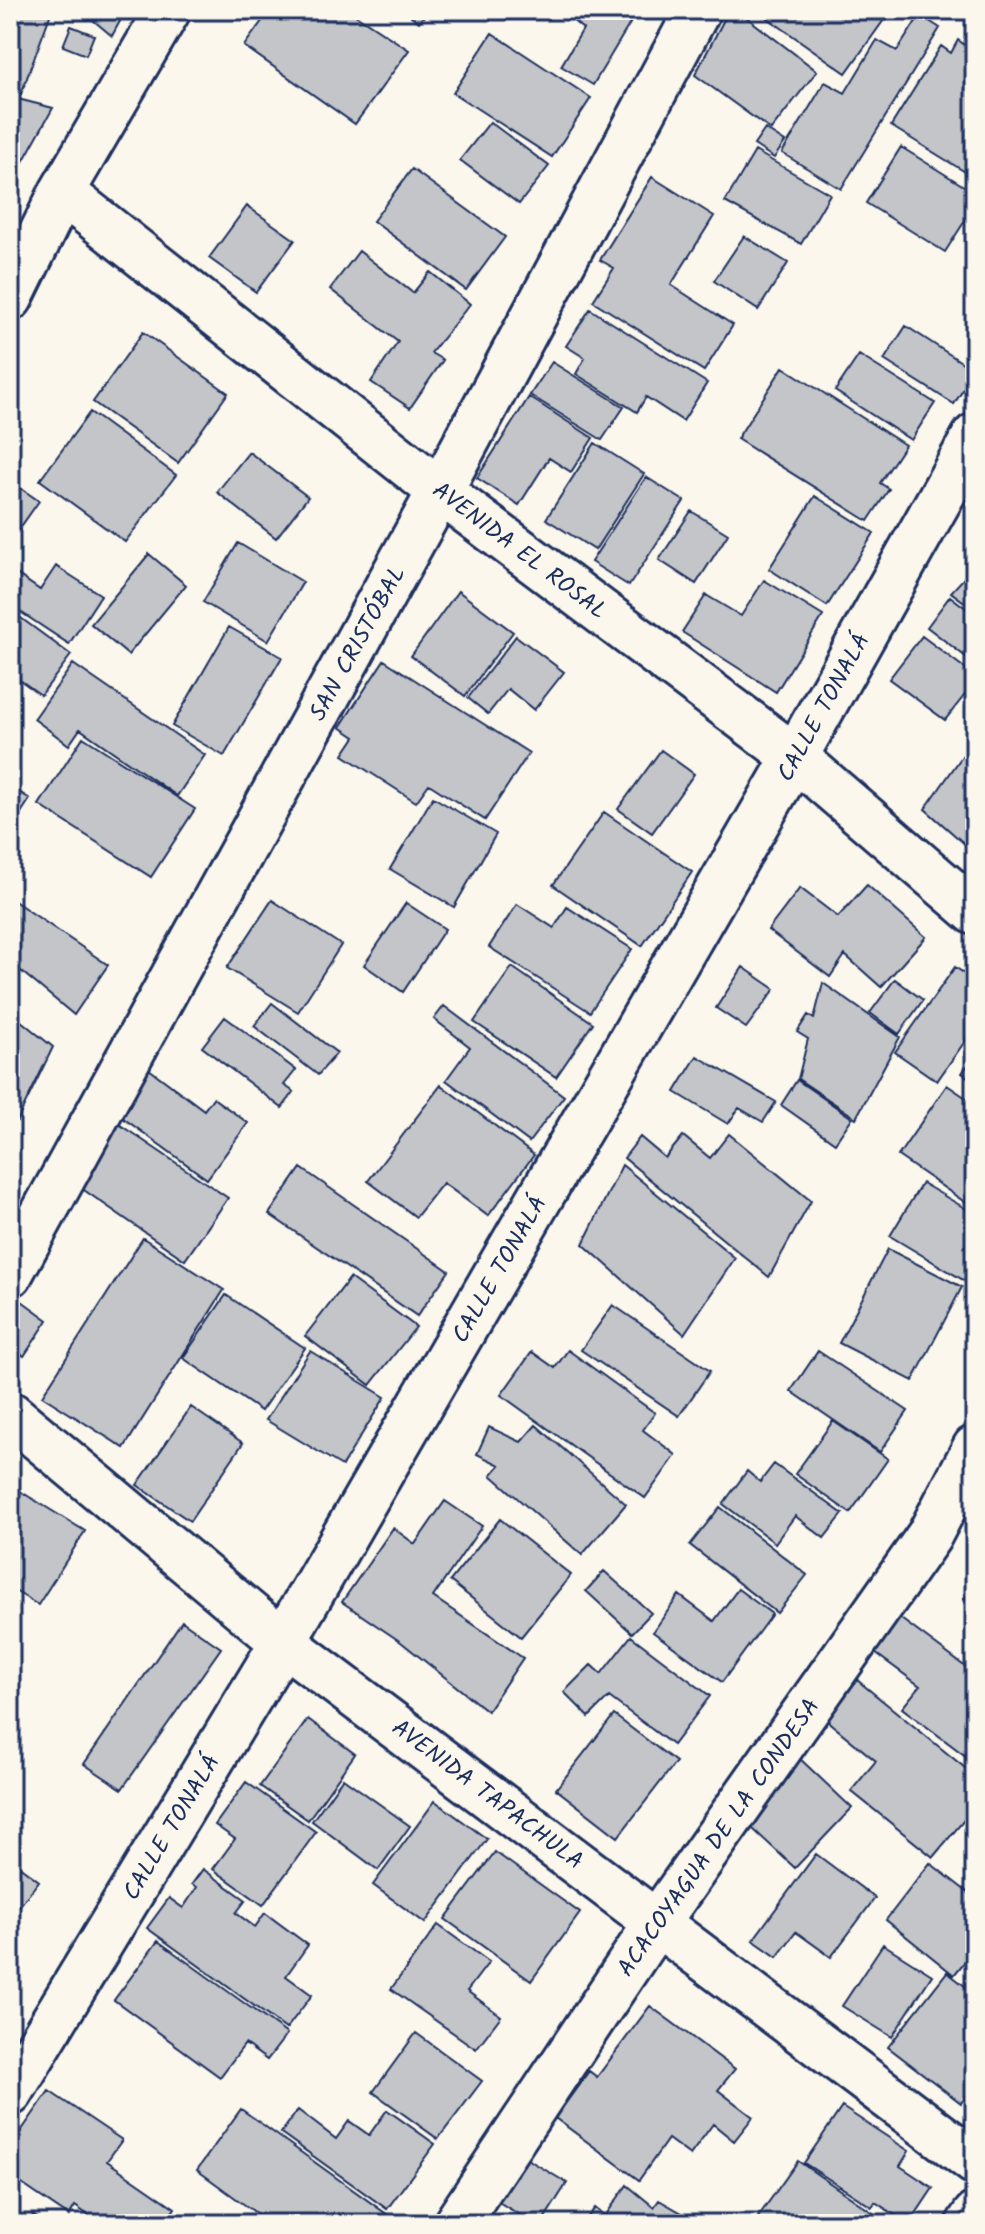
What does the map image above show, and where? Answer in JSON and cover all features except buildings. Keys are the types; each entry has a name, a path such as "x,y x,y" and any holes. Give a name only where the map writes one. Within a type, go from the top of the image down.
{"street":[{"path":"11,296 62,192 168,10"},
{"name":"SAN CRISTÓBAL","path":"10,1274 440,491 698,10"},
{"name":"AVENIDA EL ROSAL","path":"62,192 440,491 795,757 975,912"},
{"name":"CALLE TONALÁ","path":"10,2093 283,1642 795,757 975,436"},
{"name":"AVENIDA TAPACHULA","path":"10,1414 283,1642 975,2162"},
{"name":"ACACOYAGUA DE LA CONDESA","path":"456,2224 658,1921 929,1536 975,1448"},
{"path":"969,2224 975,2215"}]}
